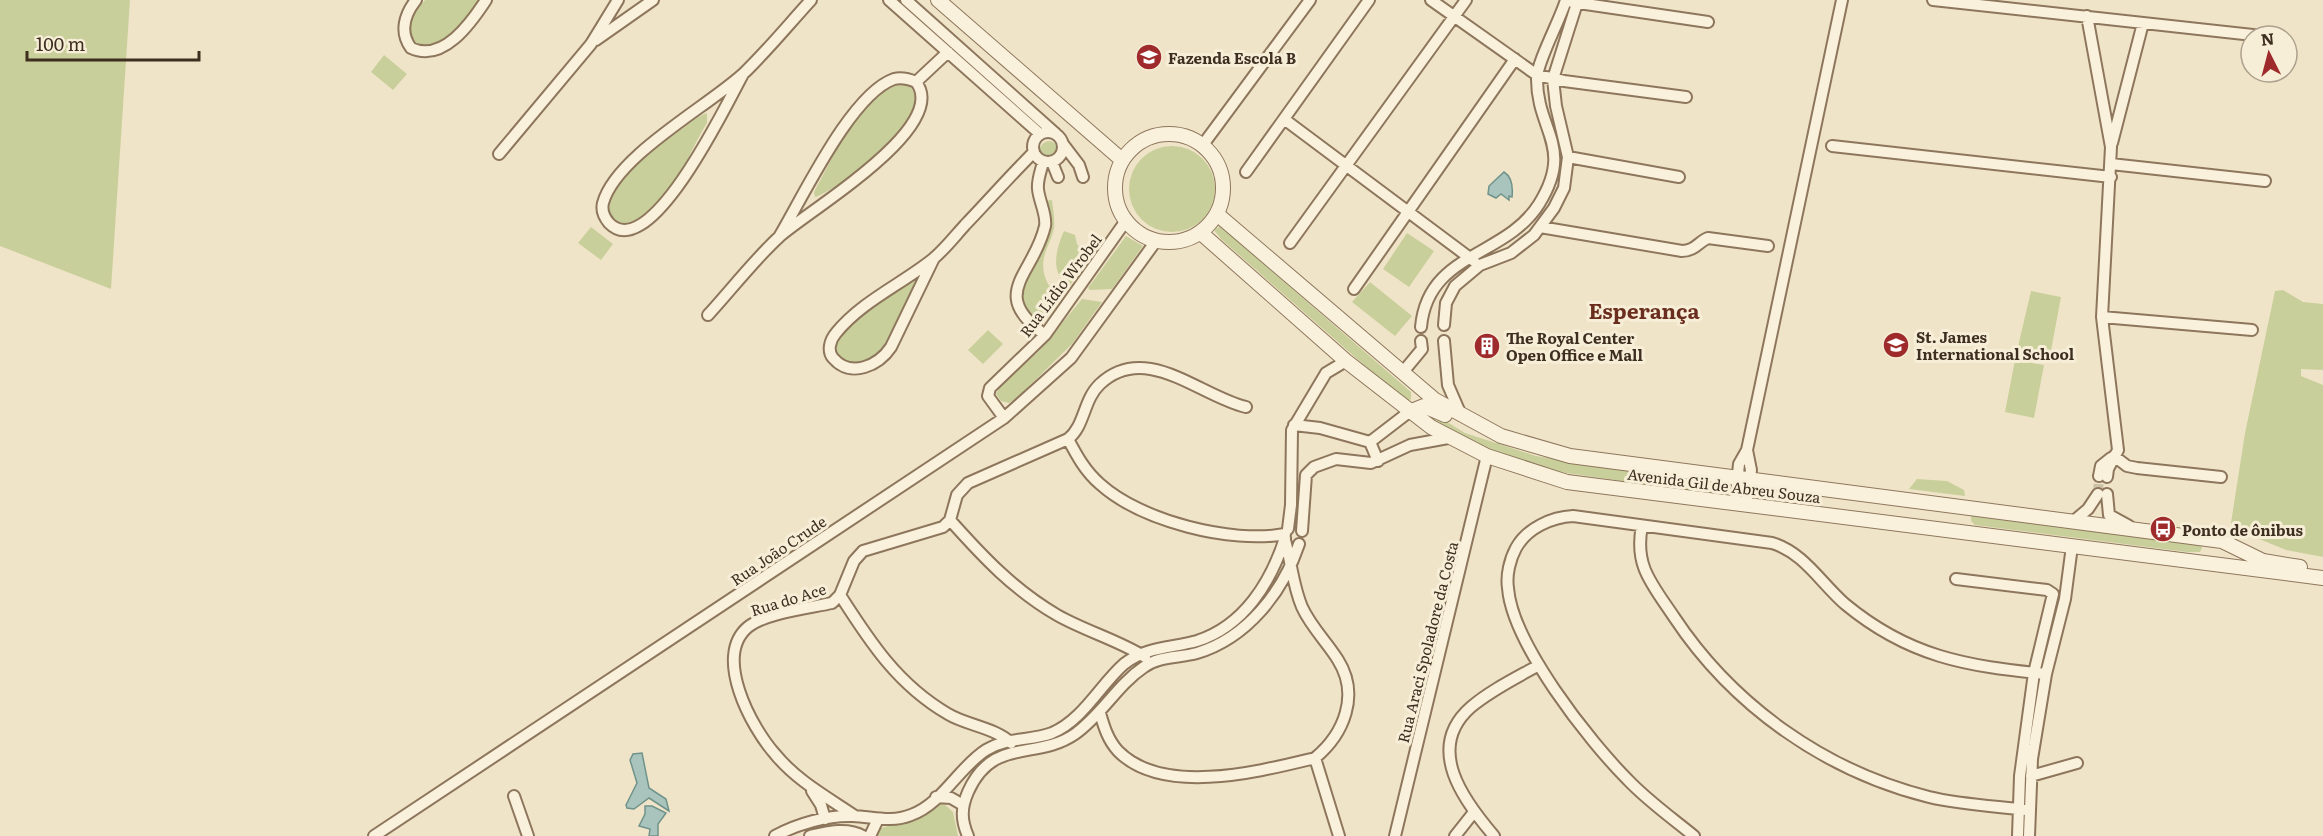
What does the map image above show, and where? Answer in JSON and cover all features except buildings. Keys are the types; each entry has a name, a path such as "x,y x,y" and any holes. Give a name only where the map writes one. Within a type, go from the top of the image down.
{"street":[{"path":"416,0 406,17 405,36 411,48 425,52 446,45 470,23 486,0"},
{"path":"499,154 591,44 618,0"},
{"path":"591,44 653,0"},
{"path":"743,74 681,182 661,210 636,229 624,231 614,228 604,216 602,205 620,174 643,151 743,74 811,0"},
{"path":"889,0 1040,134"},
{"path":"906,0 1056,134 1079,165 1083,177"},
{"path":"938,0 1122,160"},
{"path":"1202,146 1310,0"},
{"path":"1246,172 1369,0"},
{"path":"1431,0 1537,75 1686,97"},
{"path":"1290,243 1466,0"},
{"path":"1740,503 1743,478 1751,463 1747,450 1842,0"},
{"path":"1933,0 2239,33"},
{"path":"1572,1 1708,22"},
{"path":"1421,327 1429,294 1445,274 1468,257 1500,242 1514,231 1538,206 1546,190 1555,153 1543,113 1537,75 1572,1"},
{"path":"1444,325 1444,309 1450,293 1480,265 1494,262 1511,252 1540,227 1564,189 1568,157 1556,106 1553,79 1572,1"},
{"path":"609,15 619,24"},
{"path":"2087,16 2111,147 2103,317 2118,446 2103,476"},
{"path":"2111,147 2143,23"},
{"path":"916,82 948,52"},
{"path":"1354,289 1515,59"},
{"path":"708,315 779,237 901,142 922,108 923,95 916,82 904,78 889,82 850,117 779,237"},
{"path":"701,108 717,120"},
{"path":"1284,119 1480,265"},
{"path":"918,276 892,286 838,330 830,343 831,355 835,360 858,369 869,367 881,359 891,347 918,276 1034,152 1034,142 1040,134 1051,132 1056,134"},
{"path":"1163,134 1179,135 1202,146 1218,165 1223,181 1222,198 1217,214 1201,233 1187,240 1156,242 1144,237 1125,222 1117,208 1114,192 1115,176 1122,160 1132,148 1146,139 1163,134"},
{"path":"1045,335 1022,316 1016,301 1020,282 1045,227 1038,189 1047,162 1062,154 1063,144"},
{"path":"1832,146 2111,177"},
{"path":"1034,152 1047,162 1058,177"},
{"path":"1568,157 1679,177"},
{"path":"2111,164 2265,181"},
{"path":"807,190 821,204"},
{"name":"Avenida Gil de Abreu Souza","path":"1217,214 1435,399 1462,416 1502,436 1570,456 2206,538 2227,542 2263,561 2323,570"},
{"name":"Rua Lídio Wrobel","path":"1005,418 988,396 988,392 1045,335 1125,222"},
{"path":"1540,227 1682,251 1694,249 1708,238 1768,246"},
{"name":"Avenida Gil de Abreu Souza","path":"1201,233 1346,361 1409,412 1448,438 1487,456 1567,482 2323,579"},
{"name":"Rua João Crude","path":"374,836 1005,418 1071,358 1156,242"},
{"path":"2103,317 2252,330"},
{"path":"1403,372 1422,349 1421,341"},
{"path":"1370,441 1409,412 1424,406 1448,416 1462,416 1448,385 1444,341"},
{"path":"775,836 825,819 855,816 894,820 916,814 987,750 1008,740 1044,735 1062,727 1124,665 1140,654 1196,641 1236,619 1267,582 1275,568 1286,534 1294,425 1326,373 1346,361"},
{"path":"1017,750 1008,740 952,717 909,686 876,651 840,595 854,561 863,550 943,527 950,520 957,495 968,483 1068,440 1076,431 1089,398 1107,379 1131,370 1164,371 1229,403 1246,407"},
{"path":"1294,425 1320,428 1370,441"},
{"path":"968,836 963,821 963,805 974,780 983,769 998,758 1017,750 1049,746 1065,740 1100,713 1135,674 1152,662 1196,653 1233,636 1268,603 1292,563 1303,539 1306,475 1309,470 1336,459 1367,463 1410,445 1448,438"},
{"path":"1068,440 1085,469 1099,483 1144,510 1217,533 1264,538 1286,534 1294,526 1302,531"},
{"path":"1370,441 1378,460"},
{"name":"Rua Araci Spoladore da Costa","path":"1395,836 1487,456"},
{"path":"2114,456 2127,466 2137,468 2221,477"},
{"path":"2074,520 2103,494 2109,514 2135,528"},
{"path":"1694,836 1627,780 1596,744 1539,665 1516,618 1508,588 1513,554 1518,544 1532,531 1551,520 1567,516 1782,546 1807,564 1833,593 1896,640 1936,657 1960,663 2046,674"},
{"path":"950,520 986,561 1026,595 1058,616 1140,654 1152,662"},
{"path":"1642,526 1638,551 1642,565 1688,638 1729,684 1788,734 1827,758 1896,787 1940,799 2023,810"},
{"path":"1286,534 1290,544 1299,544"},
{"path":"1100,713 1110,740 1118,751 1135,764 1156,772 1191,776 1227,776 1315,759 1332,742 1344,720 1348,695 1347,683 1338,661 1302,607 1286,534"},
{"path":"2175,559 2208,554 2209,544 2206,538"},
{"path":"2018,836 2031,776 2046,674 2065,599 2072,546"},
{"path":"1956,579 2048,590 2053,594 2034,673 2023,810 2029,836"},
{"name":"Rua do Ace","path":"840,595 832,603 755,622 739,636 732,659 738,687 756,726 775,754 807,783 855,816"},
{"path":"1494,836 1457,787 1451,768 1450,749 1456,726 1462,716 1479,701 1539,665"},
{"path":"1315,759 1339,836"},
{"path":"2031,776 2078,763"},
{"name":"Rua do Ace","path":"807,783 818,799 825,819"},
{"path":"514,796 528,836"},
{"path":"936,797 951,798 963,805"},
{"path":"1455,836 1474,812"},
{"path":"870,836 878,819"},
{"path":"810,836 837,831 854,831 863,836"}],"green space":[{"path":"0,0 130,0 111,289 0,246"},
{"path":"425,0 479,0 453,33 439,42 426,46 414,40 410,30 413,14"},
{"path":"384,55 407,74 393,90 371,72"},
{"path":"904,84 911,87 917,100 899,136 856,172 815,197 814,192 830,162 862,112 875,98 889,89"},
{"path":"707,113 707,123 681,171 659,205 646,217 632,224 616,224 607,209 611,196 626,174 657,147 696,118"},
{"path":"1049,141 1055,144 1058,150 1055,156 1049,159 1043,156 1040,150 1043,144"},
{"path":"1172,146 1188,150 1202,159 1211,173 1215,189 1211,205 1202,219 1188,228 1172,232 1156,228 1142,219 1133,205 1129,189 1133,173 1142,159 1156,150"},
{"path":"1052,200 1054,228 1043,267 1047,281 1057,298 1046,318 1037,319 1023,308 1023,297 1028,276 1043,248 1050,228 1045,201"},
{"path":"1220,226 1411,392 1411,399 1406,402 1221,239 1214,230"},
{"path":"591,227 613,244 601,260 578,243"},
{"path":"1064,231 1075,235 1077,244 1089,260 1070,285 1059,274 1056,260"},
{"path":"1407,233 1434,251 1409,287 1383,269"},
{"path":"1126,236 1143,246 1112,289 1090,290 1088,288"},
{"path":"913,279 917,282 916,286 878,356 871,364 847,364 837,355 836,338 876,303"},
{"path":"1370,282 1412,316 1395,336 1352,302"},
{"path":"2283,290 2303,302 2323,304 2323,370 2301,369 2301,376 2323,385 2323,557 2286,550 2235,529 2231,523 2245,433 2275,291"},
{"path":"2031,291 2061,297 2049,361 2016,355"},
{"path":"1082,299 1102,302 1072,344 1016,399 1009,403 1001,401 996,394 1001,385 1038,352"},
{"path":"988,330 1003,344 983,364 968,350"},
{"path":"2015,360 2044,365 2034,418 2005,412"},
{"path":"1426,409 1465,433 1536,456 1727,486 1728,496 1552,471 1483,448 1424,415"},
{"path":"1917,479 1947,481 1964,490 1965,496 1909,489"},
{"path":"1971,515 2200,544 2202,548 2200,552 2187,552 1975,525 1971,521"},
{"path":"943,803 953,812 958,836 875,836 877,829 922,817 932,808"}],"water":[{"path":"1504,172 1509,177 1512,186 1512,197 1509,196 1509,200 1501,194 1496,198 1488,194 1489,186"},
{"path":"642,753 649,788 666,799 669,811 649,798 634,809 627,808 626,805 637,783 630,760 633,754"},
{"path":"645,806 652,806 666,813 658,824 658,836 649,836 650,829 639,826 645,814"}],"tunnel":[{"path":"2098,494 2099,476"}],"place":[{"name":"Fazenda Escola B","path":"1149,57"},
{"name":"St. James International School","path":"1896,345"},
{"name":"The Royal Center Open Office e Mall","path":"1487,346"},
{"name":"Ponto de ônibus","path":"2163,529"}],"district":[{"name":"Esperança","path":"1644,309"}]}
